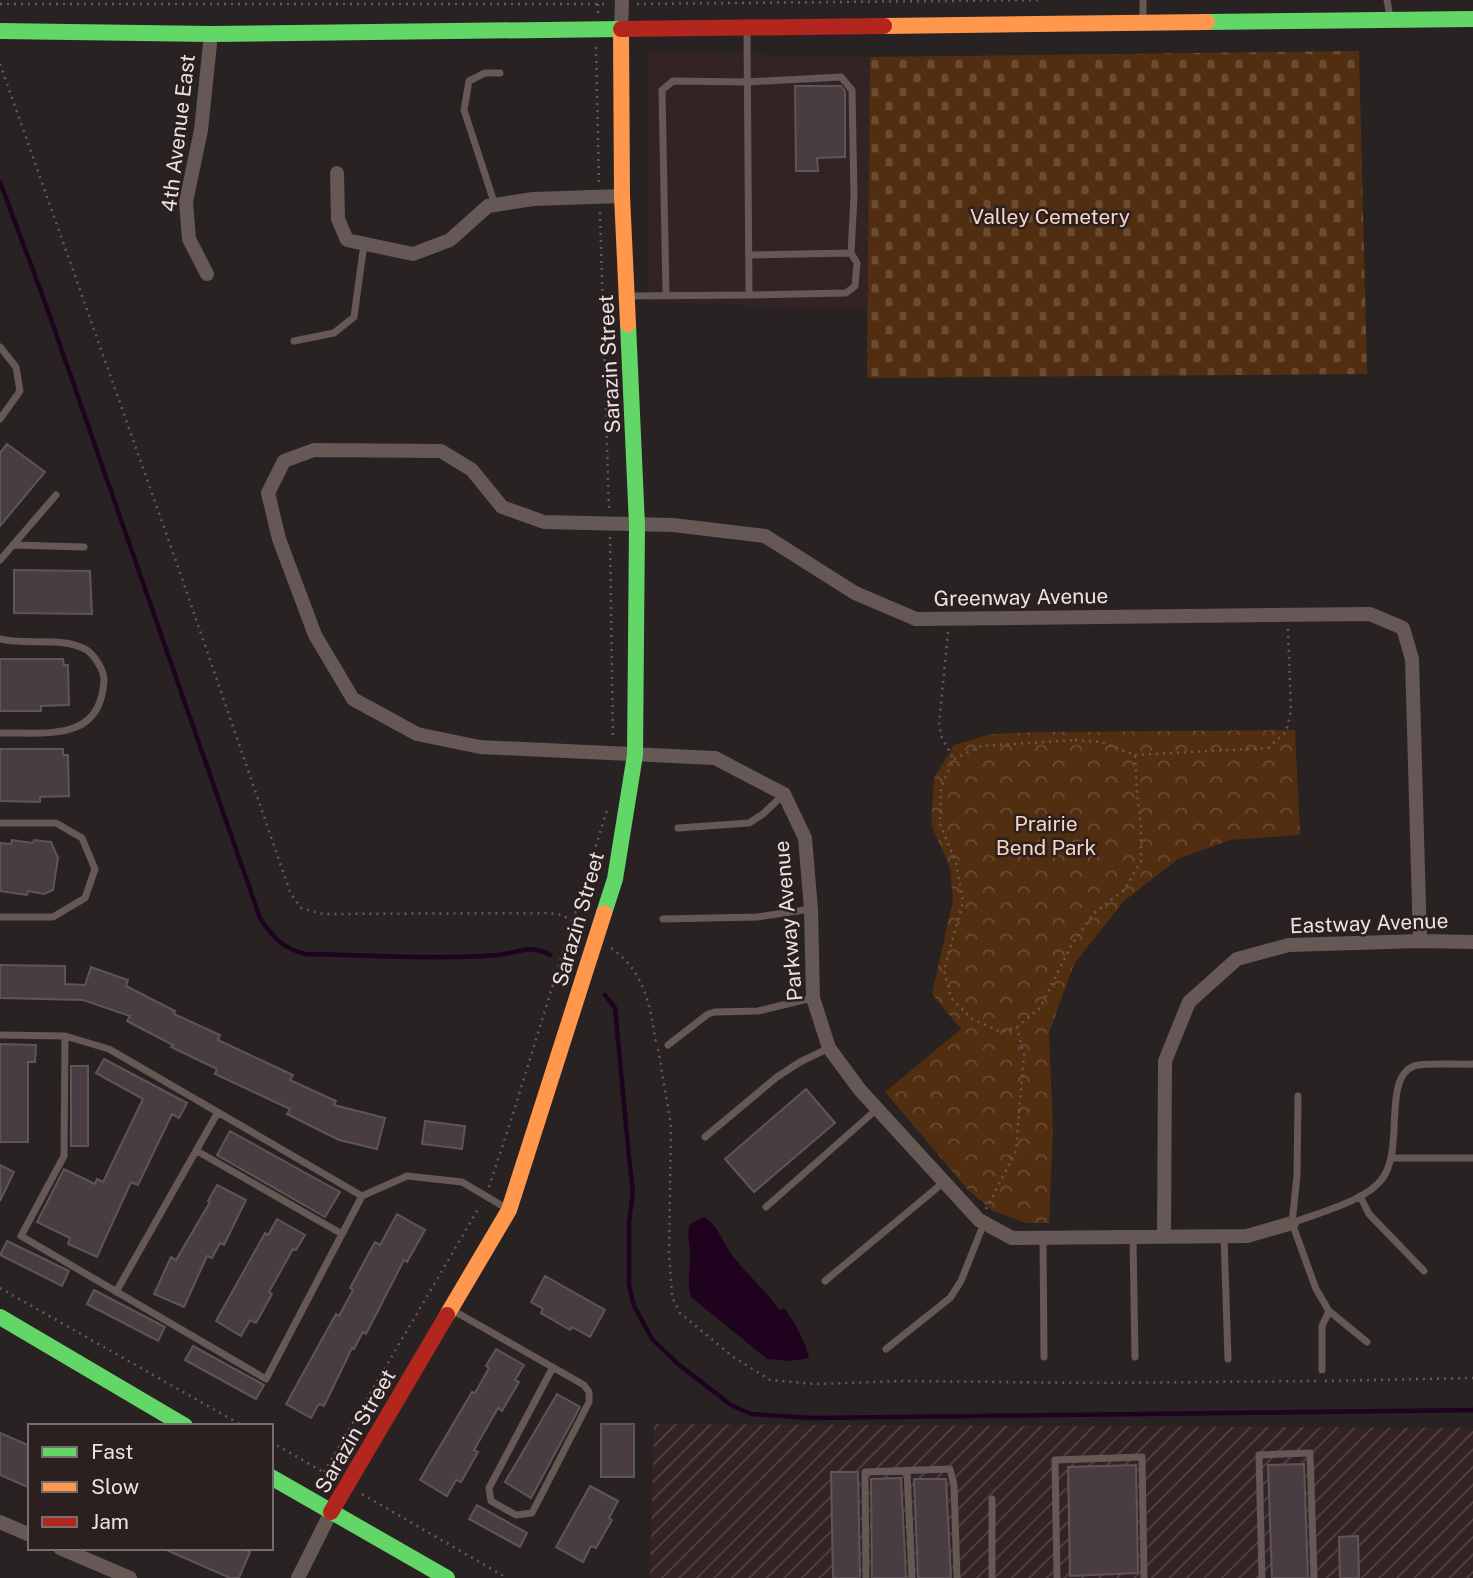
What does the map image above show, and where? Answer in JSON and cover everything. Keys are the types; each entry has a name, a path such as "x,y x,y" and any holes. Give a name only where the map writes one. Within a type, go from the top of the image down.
{"street":[{"name":"Sarazin Street","path":"331,1512 509,1210 615,879 635,755 637,525 622,196 622,2"},
{"name":"4th Avenue East","path":"0,31 211,34 1473,19"},
{"name":"4th Avenue East","path":"207,274 189,239 187,202 201,130 211,34"},
{"path":"337,173 338,219 347,240 413,254 450,240 488,206 533,199 622,196"},
{"name":"Greenway Avenue","path":"635,755 480,747 417,734 353,699 315,635 279,539 268,494 284,461 314,450 441,451 472,471 502,508 544,522 673,525 765,536 855,593 916,619 1370,614 1403,628 1412,659 1420,941"},
{"path":"635,755 715,758 784,793"},
{"name":"Parkway Avenue","path":"784,793 805,838 811,908 813,998 830,1048 860,1090 981,1222 1012,1238 1247,1236 1292,1223"},
{"name":"Eastway Avenue","path":"1164,1237 1165,1061 1189,1002 1237,959 1289,945 1473,942"},
{"path":"0,1317 182,1424"},
{"path":"273,1478 447,1578"},
{"path":"298,1578 331,1512"},
{"path":"0,1522 28,1534"},
{"path":"65,1550 130,1578"}],"lane":[{"path":"1143,0 1143,23"},
{"path":"1387,0 1391,20"},
{"path":"747,28 749,295"},
{"path":"495,205 464,110 469,81 485,73 500,73"},
{"path":"627,296 846,293 855,286 858,263 851,254 854,196 852,90 841,77 747,82 673,81 662,90 666,294"},
{"path":"294,341 334,333 354,317 364,244"},
{"path":"749,255 851,254"},
{"path":"0,347 16,367 20,391 0,419"},
{"path":"0,560 56,495"},
{"path":"13,545 84,547"},
{"path":"0,639 13,642 66,642 89,650 104,673 103,696 91,718 78,728 58,732 0,733"},
{"path":"678,828 749,823 763,814 784,793"},
{"path":"0,823 56,823 82,838 95,869 85,898 53,917 0,917"},
{"path":"663,919 757,917 811,908"},
{"path":"668,1045 708,1014 758,1010 813,998"},
{"path":"0,1035 65,1037 109,1049 362,1196"},
{"path":"65,1037 64,1156 21,1236 265,1379 362,1196 407,1176 429,1178 463,1182 509,1210"},
{"path":"705,1138 788,1069 830,1048"},
{"path":"1292,1223 1368,1193 1384,1177 1395,1142 1396,1089 1401,1075 1415,1065 1473,1065"},
{"path":"1298,1096 1297,1176 1292,1223 1316,1289 1329,1311 1367,1342"},
{"path":"766,1207 877,1109"},
{"path":"116,1292 218,1112"},
{"path":"197,1151 342,1234"},
{"path":"1392,1158 1473,1158"},
{"path":"825,1281 944,1181"},
{"path":"1360,1196 1369,1214 1424,1271"},
{"path":"886,1349 950,1298 961,1281 981,1222"},
{"path":"1224,1236 1228,1359"},
{"path":"1043,1238 1044,1357"},
{"path":"1133,1238 1135,1357"},
{"path":"451,1309 553,1367 584,1385 589,1392 589,1402 532,1513 516,1515 491,1501 489,1488 553,1367"},
{"path":"1322,1370 1322,1326 1329,1311"},
{"path":"1262,1578 1259,1455 1310,1453 1314,1578"},
{"path":"1057,1578 1055,1460 1142,1457 1144,1578"},
{"path":"866,1578 865,1472 950,1469 954,1485 957,1578"},
{"path":"907,1471 912,1578"},
{"path":"992,1499 992,1578"}],"path":[{"path":"0,4 1043,0"},
{"path":"1135,755 1136,793 1142,826 1141,861 1125,889 1093,914 1071,946 1040,1008 1017,1027 1001,1032 972,1019 951,998 944,970 963,902 956,863 940,824 941,787 954,759 981,746 1075,740 1101,742 1135,755 1268,748 1286,732 1291,711 1287,615"},
{"path":"949,618 939,724 942,738 954,759"},
{"path":"981,1222 1016,1152 1024,1055 1017,1027"},
{"path":"0,1288 239,1424"},
{"path":"273,1443 507,1578"}],"shaded area":[{"path":"648,52 870,57 868,310 647,302"},
{"path":"704,1217 713,1225 744,1270 779,1310 784,1308 799,1332 809,1358 790,1361 767,1359 691,1297 689,1228 690,1224"},
{"path":"654,1424 1473,1428 1473,1578 650,1578"}],"green space":[{"name":"Valley Cemetery","path":"1359,51 1367,374 867,378 870,57"},
{"name":"Prairie Bend Park","path":"1295,730 1300,835 1230,840 1178,859 1124,901 1074,964 1049,1033 1053,1129 1049,1223 1026,1223 993,1211 968,1190 885,1092 961,1029 932,994 953,900 950,868 931,824 934,778 954,745 991,734"}],"building":[{"path":"795,86 841,86 845,91 845,157 817,158 818,171 796,171"},
{"path":"7,444 45,472 0,526 0,453"},
{"path":"14,570 90,571 92,614 14,613"},
{"path":"0,659 63,659 64,665 68,665 69,705 41,706 41,711 0,711"},
{"path":"0,749 63,749 63,755 68,755 69,796 40,797 40,802 0,801"},
{"path":"12,840 51,842 58,858 53,890 44,894 28,891 27,895 0,891 0,843 11,844"},
{"path":"0,965 65,966 65,984 85,985 91,967 128,980 126,986 175,1011 174,1014 220,1035 218,1040 293,1075 290,1080 336,1101 334,1105 385,1118 377,1149 339,1140 287,1114 290,1109 215,1074 217,1069 171,1047 173,1045 127,1021 130,1016 83,1000 0,998"},
{"path":"0,1044 36,1045 35,1062 28,1062 28,1142 0,1142"},
{"path":"104,1059 187,1103 179,1118 172,1114 138,1185 131,1182 97,1257 68,1244 70,1238 37,1222 64,1169 95,1184 97,1179 103,1182 143,1099 96,1073"},
{"path":"71,1066 88,1066 88,1146 71,1146"},
{"path":"806,1089 835,1123 754,1192 725,1159"},
{"path":"425,1121 465,1126 462,1149 422,1144"},
{"path":"230,1131 340,1192 325,1217 217,1155"},
{"path":"0,1165 14,1172 0,1201"},
{"path":"217,1185 246,1200 224,1245 220,1243 212,1258 207,1256 184,1307 154,1294 171,1257 176,1260"},
{"path":"397,1214 425,1230 407,1262 404,1260 366,1334 363,1332 354,1349 352,1348 324,1406 319,1404 311,1418 286,1404 336,1314 339,1316 353,1290 350,1288 375,1242 380,1245"},
{"path":"277,1219 305,1235 296,1250 293,1249 269,1292 272,1294 256,1323 250,1320 241,1336 216,1321 265,1233 268,1235"},
{"path":"7,1241 69,1271 62,1286 0,1255"},
{"path":"545,1276 605,1310 590,1337 572,1327 570,1330 541,1313 543,1309 531,1302"},
{"path":"94,1290 165,1327 158,1341 87,1304"},
{"path":"193,1346 264,1385 256,1399 185,1360"},
{"path":"496,1349 524,1365 515,1380 519,1382 502,1411 498,1408 474,1450 478,1452 461,1482 456,1480 447,1496 420,1480 472,1392 475,1393"},
{"path":"557,1394 580,1407 531,1498 505,1482"},
{"path":"601,1424 634,1424 634,1477 601,1477"},
{"path":"0,1433 28,1445 28,1487 0,1475"},
{"path":"1304,1464 1308,1578 1272,1578 1268,1465"},
{"path":"1136,1465 1138,1573 1070,1576 1068,1467"},
{"path":"831,1472 858,1472 860,1578 833,1578"},
{"path":"901,1478 906,1578 872,1578 871,1479"},
{"path":"914,1479 946,1479 951,1578 918,1578"},
{"path":"590,1486 618,1501 609,1518 612,1520 596,1548 591,1546 583,1562 556,1547"},
{"path":"477,1505 527,1533 520,1547 469,1519"},
{"path":"1358,1536 1359,1578 1340,1578 1339,1537"},
{"path":"167,1550 250,1552 239,1578 230,1578"}],"waterway":[{"path":"0,182 46,305 260,918 285,945 306,954 450,957 498,955 530,949 550,955"},
{"path":"605,995 615,1008 633,1191 629,1222 629,1285 634,1306 652,1339 678,1364 731,1405 751,1414 812,1418 1473,1410"}],"traffic: fast":[{"path":"1207,22 1473,19"},
{"path":"0,31 211,34 621,29"},
{"path":"604,913 615,879 635,755 637,525 628,324"},
{"path":"0,1317 182,1424"},
{"path":"273,1478 447,1578"}],"traffic: slow":[{"path":"884,26 1207,22"},
{"path":"621,30 622,196 628,324"},
{"path":"447,1315 509,1210 604,913"}],"traffic: jam":[{"path":"621,29 884,26"},
{"path":"331,1512 447,1315"}]}
